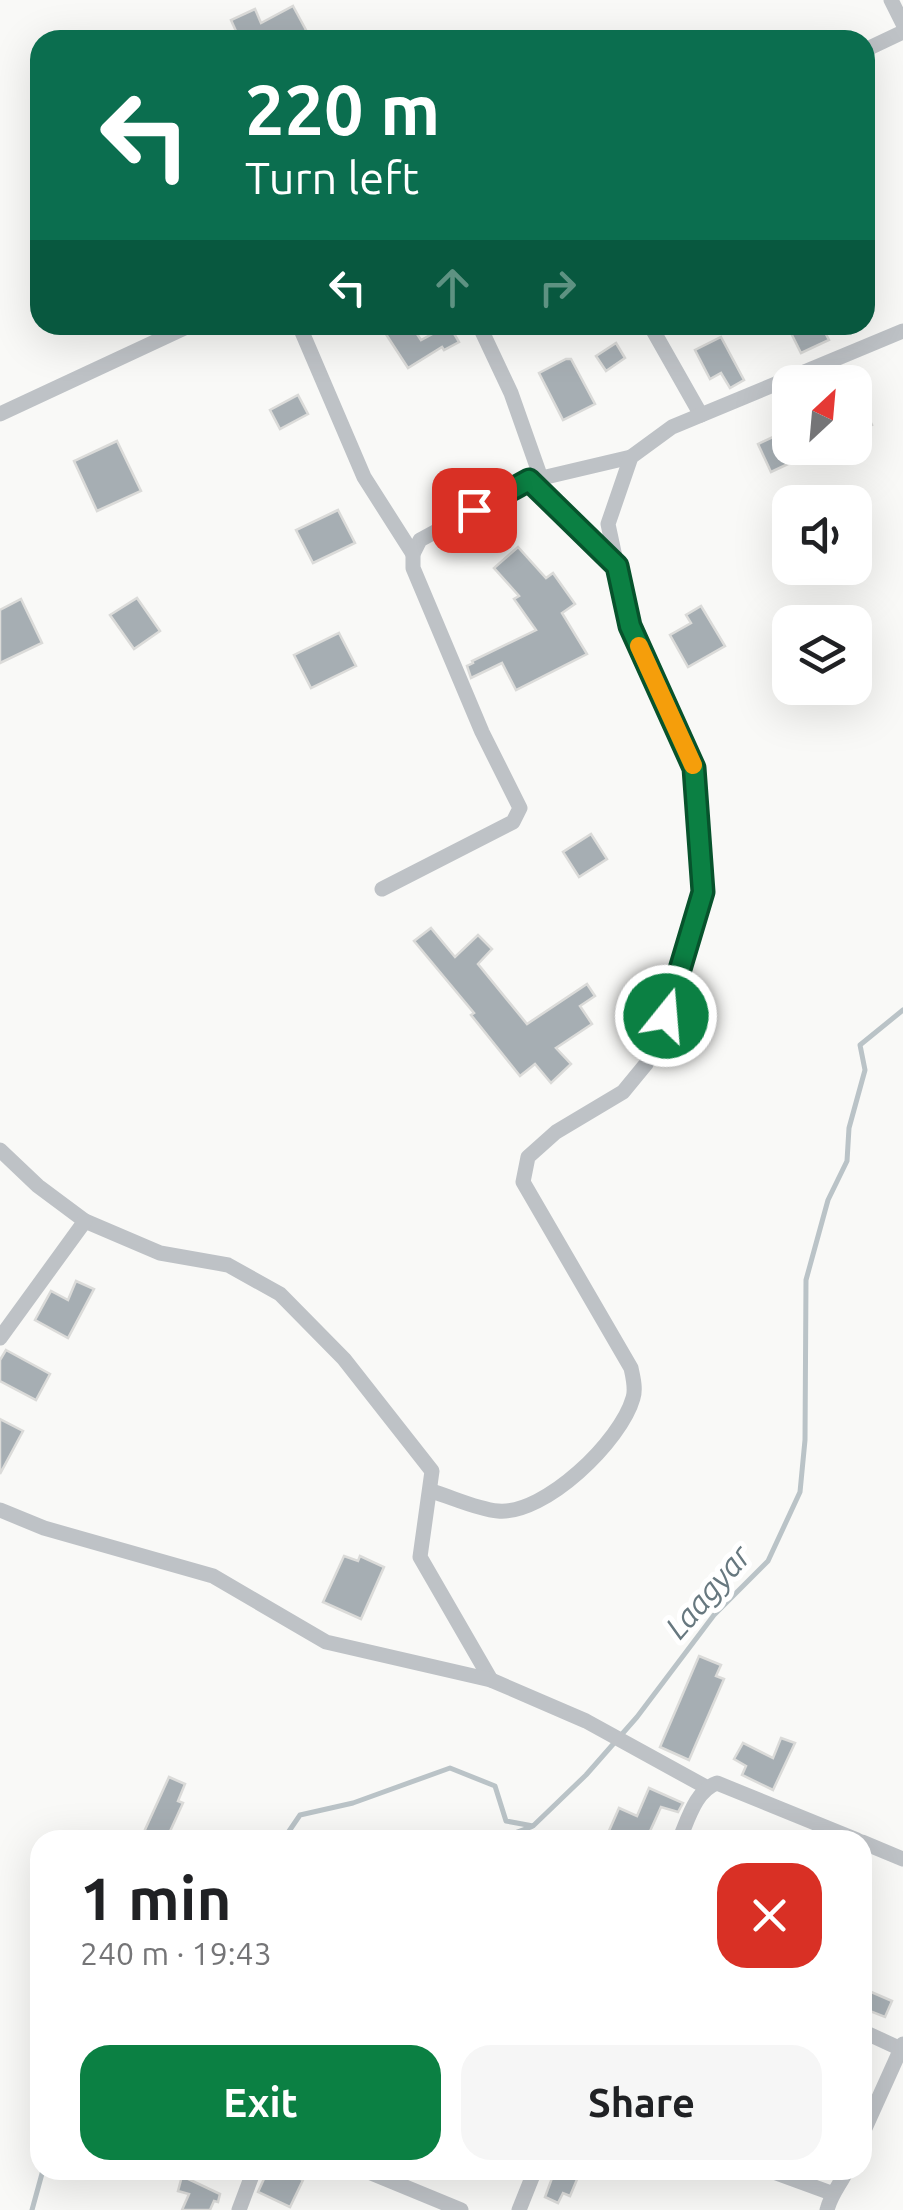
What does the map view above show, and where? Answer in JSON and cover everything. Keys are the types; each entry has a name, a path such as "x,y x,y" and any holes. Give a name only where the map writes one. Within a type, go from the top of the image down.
{"street":[{"path":"891,0 903,24"},
{"path":"875,45 903,32"},
{"path":"412,554 420,540 535,479 631,457 672,427 903,331"},
{"path":"0,414 170,335"},
{"path":"303,335 364,477 412,554 413,568 474,714 520,808 513,822 382,889"},
{"path":"484,335 512,392 535,479 617,566"},
{"path":"656,335 700,415"},
{"path":"431,1491 499,1512 536,1504 565,1486 621,1424 635,1395 632,1368 523,1182 528,1156 556,1132 623,1092 646,1064 666,1016 703,892 694,768 630,626 608,524 631,457"},
{"path":"0,1150 85,1222 160,1253 228,1265 280,1294 344,1359 432,1471 420,1558 491,1680"},
{"path":"0,1338 85,1222"},
{"path":"0,1510 44,1528 212,1576 326,1642 491,1680 586,1720 706,1787"},
{"path":"684,1830 706,1787 717,1783 834,1830"},
{"path":"872,1846 903,1859"},
{"path":"872,2036 902,2048 872,2112"},
{"path":"239,2210 250,2180"},
{"path":"388,2180 461,2210"},
{"path":"519,2210 531,2180"},
{"path":"787,2180 829,2202 842,2180"}],"building":[{"path":"293,6 306,30 236,30 231,20 255,9 261,23"},
{"path":"387,335 418,335 421,340 430,335 455,335 459,342 444,350 442,347 408,368"},
{"path":"792,335 826,335 829,340 801,353"},
{"path":"721,337 744,380 730,388 721,373 710,379 695,350"},
{"path":"616,343 625,358 606,371 596,356"},
{"path":"571,359 595,404 563,420 539,373"},
{"path":"298,395 308,414 280,429 270,410"},
{"path":"772,437 772,465 786,465 771,472 758,444"},
{"path":"117,441 141,491 97,511 74,461"},
{"path":"338,510 355,543 313,563 296,530"},
{"path":"518,547 546,578 553,573 575,604 562,613 587,654 516,690 502,663 471,678 467,666 536,630 514,599 519,596 494,568"},
{"path":"137,598 160,631 134,649 110,615"},
{"path":"21,599 42,643 0,663 0,610"},
{"path":"701,606 725,646 688,667 670,635 691,623 686,615"},
{"path":"339,633 356,666 311,688 294,655"},
{"path":"591,834 607,859 579,877 563,852"},
{"path":"431,928 455,957 478,935 492,949 478,964 527,1024 587,984 595,996 580,1006 592,1024 556,1048 571,1064 551,1083 535,1064 520,1076 471,1015 474,1013 414,941"},
{"path":"76,1281 94,1289 68,1338 35,1320 51,1291 68,1300"},
{"path":"6,1350 50,1374 36,1400 0,1381 0,1360"},
{"path":"0,1419 23,1431 0,1474"},
{"path":"344,1556 358,1561 360,1556 384,1567 361,1619 323,1602"},
{"path":"699,1656 721,1665 716,1676 724,1679 689,1760 660,1747"},
{"path":"781,1738 795,1743 773,1790 742,1775 746,1766 734,1759 743,1743 773,1758"},
{"path":"169,1777 185,1784 178,1801 183,1803 171,1830 145,1830"},
{"path":"649,1788 683,1803 678,1812 661,1807 651,1830 609,1830 619,1808 637,1816"},
{"path":"872,1992 892,2001 885,2017 872,2012"},
{"path":"181,2180 190,2180 220,2194 210,2210 182,2210 189,2194 178,2191"},
{"path":"263,2180 303,2180 290,2207 258,2192"},
{"path":"551,2180 577,2180 570,2196 563,2193 558,2203 545,2197"}],"waterway":[{"name":"Laagyar","path":"290,1830 300,1815 353,1803 450,1768 495,1786 506,1821 533,1826 586,1775 637,1717 714,1615 768,1561 800,1492 805,1440 806,1280 828,1200 847,1161 849,1128 865,1070 860,1045 903,1010"},
{"path":"523,1830 531,1827"},
{"name":"Laagyar","path":"32,2210 40,2180"}],"slow traffic":[{"path":"639,646 693,765"}],"route":[{"path":"474,510 529,480 617,566 630,626 694,768 703,892 666,1016"}]}
